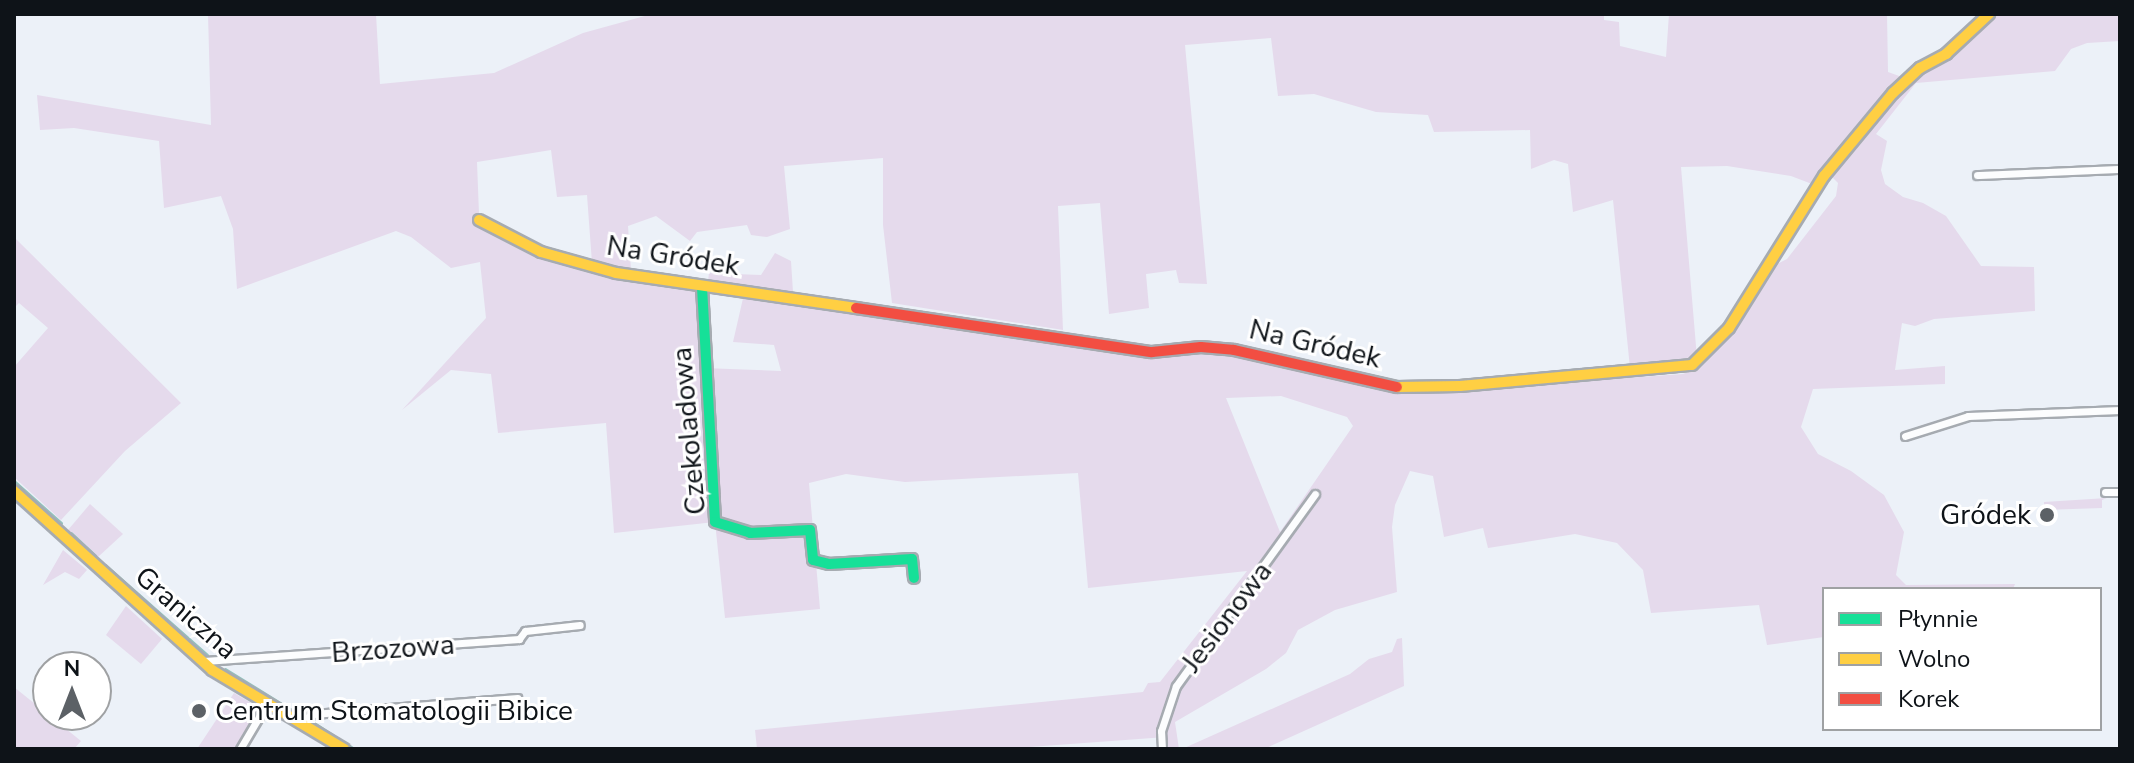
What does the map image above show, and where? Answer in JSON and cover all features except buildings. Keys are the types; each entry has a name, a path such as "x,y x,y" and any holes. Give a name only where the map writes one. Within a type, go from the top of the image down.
{"street":[{"name":"Na Gródek","path":"479,220 541,252 577,264 702,287 899,313 1152,352 1201,347 1234,350 1410,388 1692,365 1729,328 1824,176 1880,109 1920,68 1946,54 1989,14"},
{"path":"1977,175 2120,169"},
{"name":"Czekoladowa","path":"702,287 715,522 750,533 810,530 813,560 829,564 912,559 914,578"},
{"path":"1905,436 1968,416 2120,410"},
{"name":"Graniczna","path":"14,491 202,661 266,705 344,749"},
{"path":"2105,492 2120,492"},
{"name":"Jesionowa","path":"1162,749 1161,731 1176,686 1315,494"},
{"name":"Brzozowa","path":"202,661 519,639 525,631 580,625"},
{"path":"299,723 313,714 517,698"},
{"path":"240,749 266,705"}],"shaded area":[{"path":"208,14 376,14 380,84 494,73 583,33 652,14 1604,14 1604,20 1619,22 1620,46 1666,57 1669,14 1887,14 1888,72 1902,77 1812,184 1791,176 1727,166 1681,167 1697,358 1684,364 1630,368 1613,200 1573,212 1568,164 1554,160 1531,169 1530,130 1434,132 1428,115 1376,112 1314,94 1278,96 1271,38 1185,45 1207,284 1179,283 1176,270 1146,274 1149,308 1109,314 1100,203 1058,206 1063,330 892,303 883,225 883,158 784,166 790,229 767,237 751,235 747,225 697,232 690,241 656,216 628,226 631,270 592,263 587,195 557,197 551,150 477,162 479,214 474,219 596,272 697,291 703,368 781,371 774,345 733,342 744,294 1153,357 1200,351 1440,391 1683,374 1701,367 1733,332 1773,266 1787,259 1836,196 1838,183 1830,175 1897,94 1924,70 1962,48 1996,14 2120,14 2120,41 2087,43 2071,49 2055,71 1916,83 1876,134 1887,141 1881,170 1885,184 1903,197 1923,203 1946,216 1981,266 2034,267 2035,311 1934,319 1915,326 1902,323 1895,370 1945,366 1945,384 1813,389 1801,427 1818,454 1851,471 1884,495 1904,532 1896,575 1906,585 2015,584 2014,587 1822,587 1822,637 1767,645 1759,605 1651,613 1643,570 1617,543 1575,534 1488,548 1483,528 1444,537 1433,476 1410,471 1395,505 1392,527 1397,592 1335,610 1298,630 1286,653 1266,669 1175,722 1179,749 1167,749 1166,737 1003,749 757,749 755,730 1143,692 1148,683 1160,682 1247,571 1088,588 1078,473 905,482 846,474 809,483 820,609 725,618 715,522 614,533 606,423 498,433 491,374 451,370 402,410 486,318 480,262 451,268 411,237 396,231 237,289 233,229 221,196 164,208 159,141 74,128 40,130 37,95 211,125","holes":["1281,396 1347,417 1353,426 1280,532 1226,398"]},
{"path":"16,239 181,403 125,451 61,520 14,477 14,367 48,328 19,303 14,308"},
{"path":"775,253 791,261 793,292 708,281 709,273 761,275"},
{"path":"2107,498 2102,500 2102,508 2044,510 2044,502"},
{"path":"90,504 123,534 98,557 68,530"},
{"path":"63,550 87,570 79,579 65,572 43,585"},
{"path":"126,606 162,639 141,664 106,635"},
{"path":"1402,638 1404,686 1264,749 1182,749 1350,674 1369,659 1392,652 1397,639"},
{"path":"14,687 32,702 32,731 69,731 81,741 74,749 14,749"},
{"path":"234,693 260,708 235,749 197,749"}],"waterway":[{"path":"14,481 61,523"},
{"path":"71,533 95,555"},
{"path":"105,565 207,655"},
{"path":"225,669 298,714"},
{"path":"311,721 354,749"}],"traffic: fast":[{"path":"702,287 715,522 750,533 810,530 813,560 829,564 912,559 914,578"}],"traffic: slow":[{"path":"1397,387 1460,386 1692,365 1729,328 1824,176 1893,93 1920,68 1946,54 1989,14"},
{"path":"479,220 541,252 616,273 856,308"},
{"path":"14,491 212,670 344,749"}],"traffic: jam":[{"path":"856,308 1152,352 1201,347 1234,350 1397,387"}],"place":[{"name":"Gródek","path":"2047,515"},
{"name":"Centrum Stomatologii Bibice","path":"199,711"}]}
